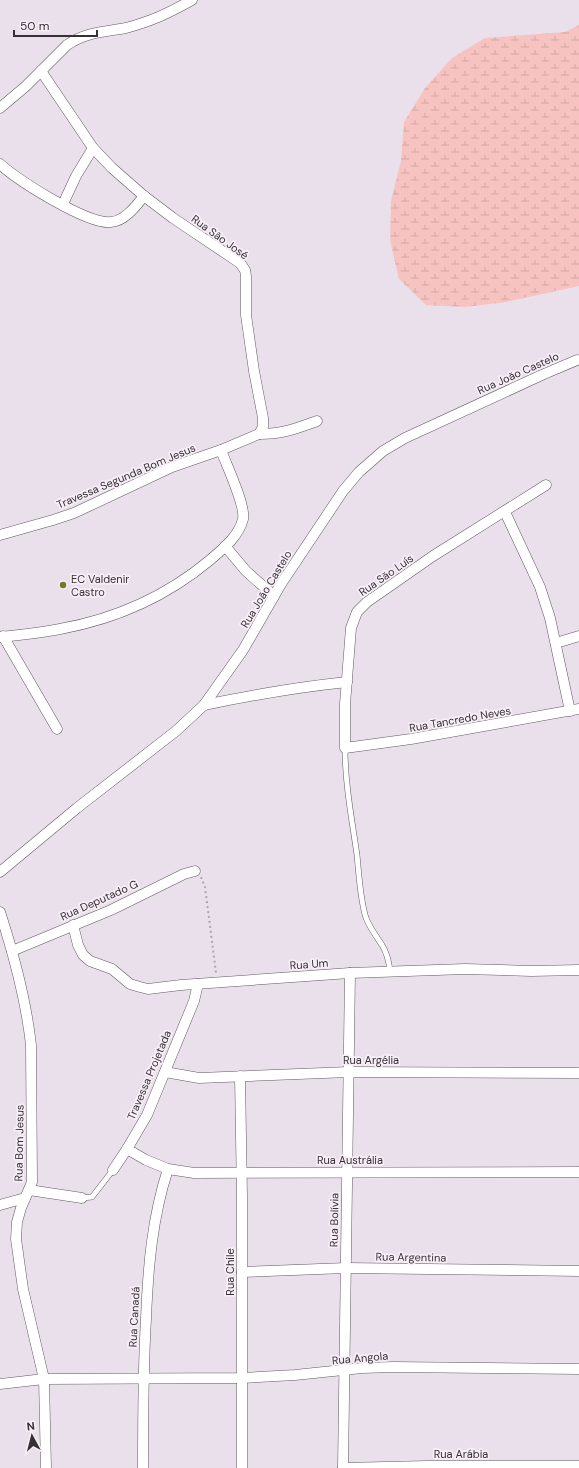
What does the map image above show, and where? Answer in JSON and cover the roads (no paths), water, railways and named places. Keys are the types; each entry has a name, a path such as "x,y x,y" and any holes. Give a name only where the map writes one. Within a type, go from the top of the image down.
{"street":[{"path":"0,108 67,45 82,36 125,28 158,18 192,0"},
{"name":"Rua São José","path":"41,71 93,148 112,168 144,196 173,218 240,263 245,270 246,315 254,371 263,418 263,427 259,434"},
{"path":"62,204 76,176 93,148"},
{"path":"0,164 22,181 62,204 92,219 102,222 111,222 124,217 144,196"},
{"name":"Rua João Castelo","path":"0,872 77,808 176,732 204,705 243,650 274,596 343,491 359,472 383,451 405,438 577,360"},
{"path":"57,729 2,637 60,629 112,616 148,601 177,585 199,570 233,538 239,529 244,514 241,501 221,450 259,434 278,434 317,421"},
{"name":"Travessa Segunda Bom Jesus","path":"0,535 53,520 74,512 172,468 221,450"},
{"name":"Rua São Luís","path":"345,748 345,704 351,628 353,619 361,607 433,556 546,485"},
{"path":"505,512 540,587 550,618 574,710"},
{"path":"225,546 246,570 274,596"},
{"path":"556,643 579,636"},
{"path":"204,705 296,688 347,682"},
{"name":"Rua Tancredo Neves","path":"345,748 411,739 574,710"},
{"name":"Rua Deputado G","path":"12,951 111,910 184,874 195,871"},
{"name":"Rua Bom Jesus","path":"0,912 12,951 25,1005 31,1045 32,1182 17,1222 16,1239 23,1289 44,1380 46,1468"},
{"name":"Rua Um","path":"73,925 78,945 90,961 112,969 130,984 148,989 198,984 390,971 465,969 531,971 579,970"},
{"name":"Rua Bolívia","path":"343,1468 350,973"},
{"name":"Travessa Projetada","path":"113,1170 147,1115 194,1001 198,984"},
{"name":"Rua Argélia","path":"165,1072 199,1078 349,1072 579,1074"},
{"name":"Rua Chile","path":"240,1076 242,1174 242,1468"},
{"name":"Rua Austrália","path":"127,1149 146,1160 168,1169 194,1173 579,1172"},
{"name":"Rua Canadá","path":"143,1468 143,1378 150,1247 157,1207 168,1169"},
{"path":"0,1205 27,1194"},
{"name":"Travessa Projetada","path":"27,1194 82,1198"},
{"name":"Rua Argentina","path":"242,1272 346,1268 579,1271"},
{"name":"Rua Angola","path":"0,1384 44,1380 295,1376 344,1370 393,1367 579,1369"},
{"name":"Rua Arábia","path":"343,1468 427,1466 579,1466"}],"lane":[{"path":"345,748 345,763 366,918 373,933 383,946 389,961 390,971"},
{"name":"Travessa Projetada","path":"82,1198 92,1197 113,1170"}],"place":[{"name":"EC Valdenir Castro","path":"63,585"}]}
